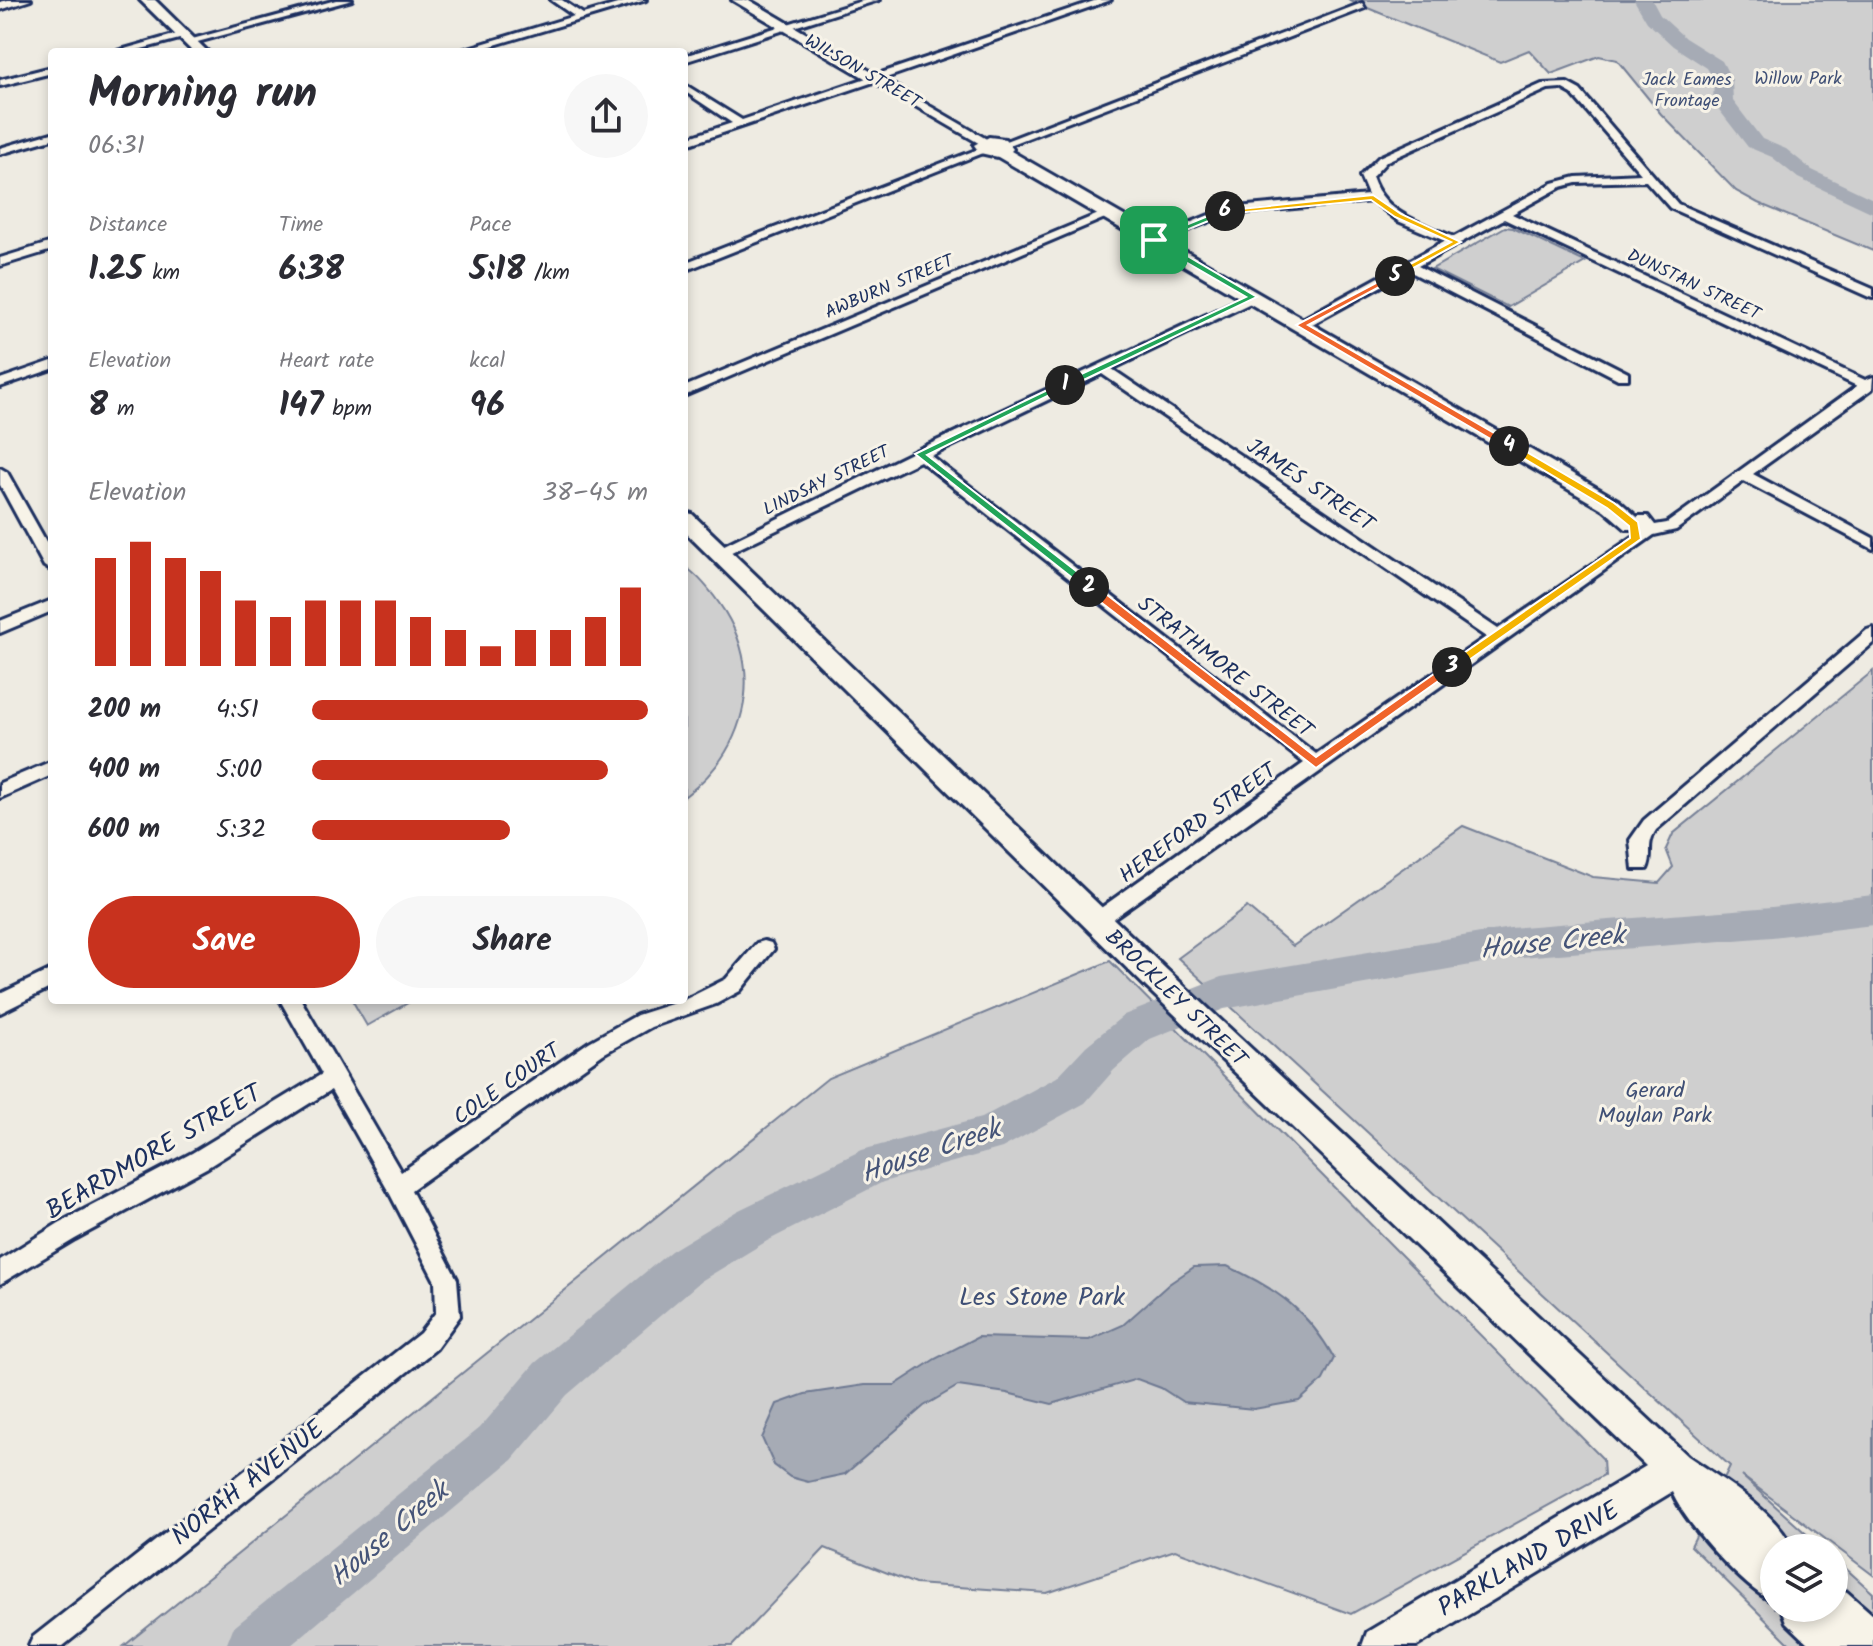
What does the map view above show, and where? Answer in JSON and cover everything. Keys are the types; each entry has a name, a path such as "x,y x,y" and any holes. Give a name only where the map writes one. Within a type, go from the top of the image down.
{"street":[{"path":"0,6 24,0"},
{"path":"147,0 197,48"},
{"path":"138,48 347,0"},
{"path":"556,0 582,17"},
{"path":"474,48 641,0"},
{"name":"WILSON STREET","path":"739,0 1611,505 1640,528"},
{"path":"688,58 874,0"},
{"path":"688,142 1106,0"},
{"path":"688,265 1362,6"},
{"path":"0,83 48,71"},
{"path":"1457,242 1398,215 1373,198 1366,176 1383,159 1546,86 1571,87 1674,206 1873,294"},
{"path":"688,90 741,124"},
{"path":"0,151 48,137"},
{"path":"1301,325 1557,185 1576,180 1651,177"},
{"path":"1154,240 1226,211 1373,198"},
{"name":"AWBURN STREET","path":"688,390 1108,213"},
{"name":"DUNSTAN STREET","path":"1505,215 1870,384"},
{"path":"0,262 48,247"},
{"path":"1411,267 1623,376"},
{"name":"LINDSAY STREET","path":"718,552 1253,297"},
{"path":"0,383 48,366"},
{"name":"JAMES STREET","path":"1101,368 1496,636"},
{"name":"HEREFORD STREET","path":"1098,921 1496,636 1640,528 1671,527 1870,384"},
{"name":"STRATHMORE STREET","path":"920,454 1316,763"},
{"path":"0,472 7,501 48,560"},
{"path":"1742,474 1873,544"},
{"name":"BROCKLEY STREET","path":"688,523 1241,1059 1675,1469 1727,1505 1760,1536"},
{"path":"0,627 48,607"},
{"path":"1640,864 1639,840 1650,825 1873,634"},
{"path":"0,791 48,770"},
{"name":"COLE COURT","path":"398,1187 596,1048 644,1021 709,998 733,985 764,949"},
{"path":"0,1004 48,979"},
{"path":"292,1004 398,1187"},
{"name":"BEARDMORE STREET","path":"0,1273 67,1231 200,1160 333,1078"},
{"name":"NORAH AVENUE","path":"42,1646 428,1341 448,1316 450,1298 446,1279 398,1187"},
{"name":"BROCKLEY STREET","path":"1675,1469 1718,1528 1760,1569"},
{"name":"PARKLAND DRIVE","path":"1381,1646 1422,1635 1675,1469"},
{"path":"1848,1618 1873,1642"},
{"path":"1814,1622 1839,1646"}],"green space":[{"path":"1348,0 1873,0 1873,251 1736,191 1661,114 1617,60 1599,56 1551,74 1529,50 1500,62"},
{"path":"1505,227 1585,262 1508,307 1432,269"},
{"path":"688,569 702,581 725,612 744,662 742,712 734,736 705,779 688,794"},
{"name":"Gerard Moylan Park","path":"1873,671 1873,1575 1848,1556 1848,1534 1819,1534 1742,1476 1806,1534 1760,1534 1760,1614 1691,1546 1730,1466 1178,958 1247,907 1293,946 1463,826 1593,877 1659,883 1673,867 1666,849 1673,834"},
{"name":"Les Stone Park","path":"1110,961 1603,1459 1604,1475 1351,1614 1175,1550 1047,1593 915,1584 825,1548 732,1646 124,1646 828,1078"},
{"path":"354,1004 406,1004 367,1026"},
{"name":"Gerard Moylan Park","path":"1848,1571 1873,1593 1873,1646 1792,1646 1768,1622 1848,1622"}],"shaded area":[{"path":"1227,1266 1276,1292 1302,1314 1334,1358 1323,1380 1299,1401 1254,1409 1183,1402 1161,1388 1137,1379 1052,1404 958,1386 924,1406 845,1474 808,1482 790,1477 774,1465 762,1438 777,1404 805,1394 865,1385 895,1385 935,1359 978,1337 1089,1340 1123,1325 1169,1284 1194,1267"}],"waterway":[{"name":"House Creek","path":"1643,0 1653,18 1679,42 1715,65 1723,80 1723,102 1755,143 1779,153 1805,174 1873,207"},
{"name":"House Creek","path":"251,1646 496,1444 551,1379 686,1266 752,1226 876,1164 988,1135 1071,1090 1100,1058 1137,1027 1221,993 1510,943 1772,922 1873,910"}],"route":[{"path":"1373,198 1398,215 1457,242 1301,325 1611,505 1634,524 1635,539 1316,763 920,454 1253,297 1154,240 1226,211 1373,198"}],"park label":[{"name":"Willow Park","path":"1798,78"},
{"name":"Jack Eames Frontage","path":"1687,89"}]}
